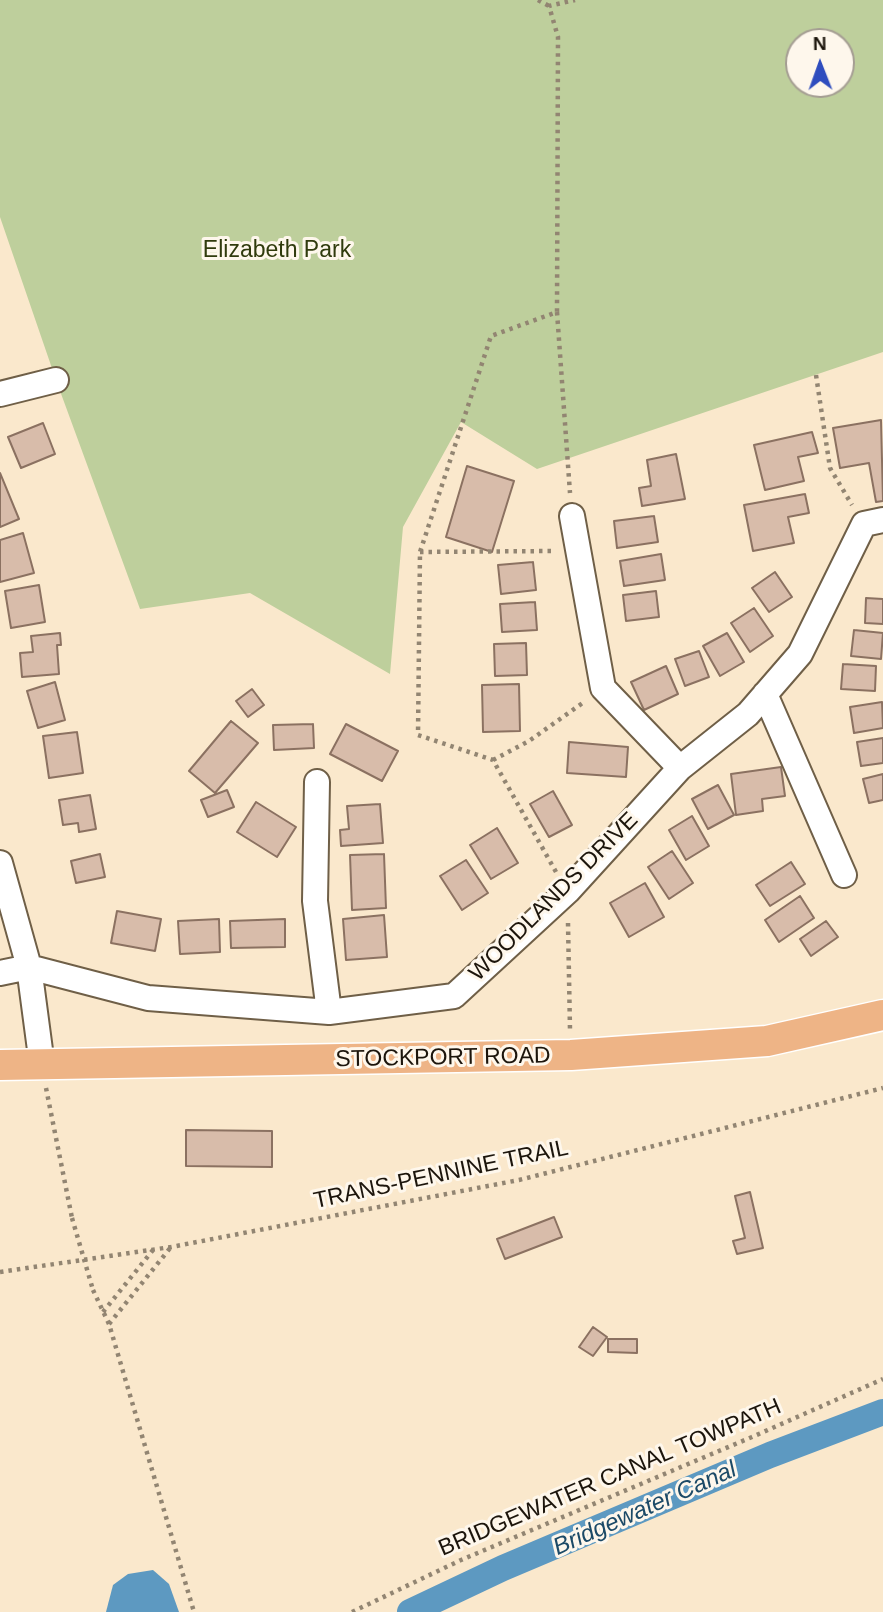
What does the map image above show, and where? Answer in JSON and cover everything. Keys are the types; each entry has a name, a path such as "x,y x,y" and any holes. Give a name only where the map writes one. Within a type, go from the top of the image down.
{"main road":[{"name":"STOCKPORT ROAD","path":"0,1065 571,1055 767,1041 883,1014"}],"street":[{"path":"0,394 56,380"},
{"path":"572,516 603,688 680,768"},
{"name":"WOODLANDS DRIVE","path":"0,973 29,967 148,998 329,1012 454,996 568,891 680,768 748,714 800,654 873,522"},
{"path":"765,694 844,875"},
{"path":"317,782 315,901 329,1012"},
{"path":"0,863 29,967 42,1065"}],"path":[{"path":"538,0 549,6 575,0"},
{"path":"549,6 558,37 557,313 572,516"},
{"path":"557,313 491,336 420,552 418,734 493,760 568,891 571,1055"},
{"path":"816,375 830,468 873,522"},
{"path":"420,552 580,551"},
{"path":"493,760 529,741 603,688"},
{"path":"42,1065 72,1218 93,1290 109,1324 194,1612"},
{"name":"TRANS-PENNINE TRAIL","path":"0,1272 171,1247 519,1180 883,1088"},
{"path":"109,1324 171,1247"},
{"path":"103,1312 153,1249"},
{"name":"BRIDGEWATER CANAL TOWPATH","path":"352,1612 461,1560 883,1379"}],"green space":[{"name":"Elizabeth Park","path":"0,0 883,0 883,352 537,469 461,422 403,527 390,674 250,593 140,609 0,217"}],"water":[{"path":"153,1570 169,1584 179,1612 106,1612 113,1585 128,1574"}],"building":[{"path":"881,420 883,501 876,502 869,463 840,468 833,428"},
{"path":"43,423 55,454 21,468 8,437"},
{"path":"812,432 818,453 798,457 804,481 765,490 754,445"},
{"path":"676,454 685,499 642,506 639,488 651,486 647,460"},
{"path":"467,466 514,481 492,552 446,537"},
{"path":"0,473 19,519 0,527"},
{"path":"805,494 809,513 788,517 794,543 753,551 744,505"},
{"path":"654,516 658,542 617,548 614,521"},
{"path":"23,533 34,573 0,582 0,540"},
{"path":"661,554 665,580 624,586 620,561"},
{"path":"533,562 536,590 501,594 498,565"},
{"path":"775,572 792,597 769,612 752,588"},
{"path":"39,585 45,622 11,628 5,591"},
{"path":"656,591 659,617 626,621 623,595"},
{"path":"866,598 883,599 883,624 865,623"},
{"path":"535,602 537,630 502,632 500,604"},
{"path":"754,608 773,636 750,652 731,623"},
{"path":"854,630 883,633 881,659 851,656"},
{"path":"60,633 61,645 57,645 59,674 22,677 20,653 33,652 31,636"},
{"path":"727,633 744,662 720,676 703,646"},
{"path":"526,643 527,675 495,676 494,644"},
{"path":"699,651 709,677 685,686 675,659"},
{"path":"843,664 876,666 875,691 841,689"},
{"path":"666,666 678,694 644,710 631,682"},
{"path":"55,682 65,720 38,728 27,691"},
{"path":"519,684 520,731 483,732 482,685"},
{"path":"252,689 264,705 248,717 236,701"},
{"path":"882,702 883,728 854,733 850,707"},
{"path":"231,721 258,743 215,793 189,771"},
{"path":"313,724 314,748 274,750 273,725"},
{"path":"346,724 398,751 382,781 330,754"},
{"path":"77,732 83,773 49,778 43,736"},
{"path":"883,738 883,763 861,766 857,742"},
{"path":"569,742 628,747 626,777 567,773"},
{"path":"781,767 785,796 762,799 763,811 736,815 731,774"},
{"path":"883,774 883,800 869,803 863,779"},
{"path":"718,785 734,815 708,829 692,799"},
{"path":"227,790 234,807 208,817 201,800"},
{"path":"553,791 572,825 549,837 530,804"},
{"path":"90,795 96,829 79,832 78,823 63,825 59,800"},
{"path":"256,802 296,827 277,857 237,832"},
{"path":"380,804 383,843 341,846 340,830 349,829 347,806"},
{"path":"692,816 709,846 686,860 669,830"},
{"path":"497,828 518,863 491,879 470,845"},
{"path":"672,851 693,883 669,899 648,867"},
{"path":"100,854 105,877 76,883 71,861"},
{"path":"384,854 386,908 352,910 350,855"},
{"path":"466,860 488,893 462,910 440,876"},
{"path":"791,862 805,884 770,906 756,885"},
{"path":"645,883 664,917 629,937 610,903"},
{"path":"800,896 814,918 779,942 765,920"},
{"path":"117,911 161,919 155,951 111,943"},
{"path":"384,915 387,957 346,960 343,919"},
{"path":"219,919 220,952 180,954 178,921"},
{"path":"285,919 285,947 231,948 230,921"},
{"path":"826,921 838,937 811,956 800,939"},
{"path":"186,1130 272,1131 272,1167 186,1166"},
{"path":"750,1192 763,1248 737,1254 733,1241 745,1238 735,1196"},
{"path":"554,1217 562,1237 505,1259 497,1239"},
{"path":"593,1327 607,1337 593,1356 579,1347"},
{"path":"608,1339 637,1339 637,1353 608,1352"}],"waterway":[{"name":"Bridgewater Canal","path":"410,1612 503,1568 770,1455 883,1412"}]}
